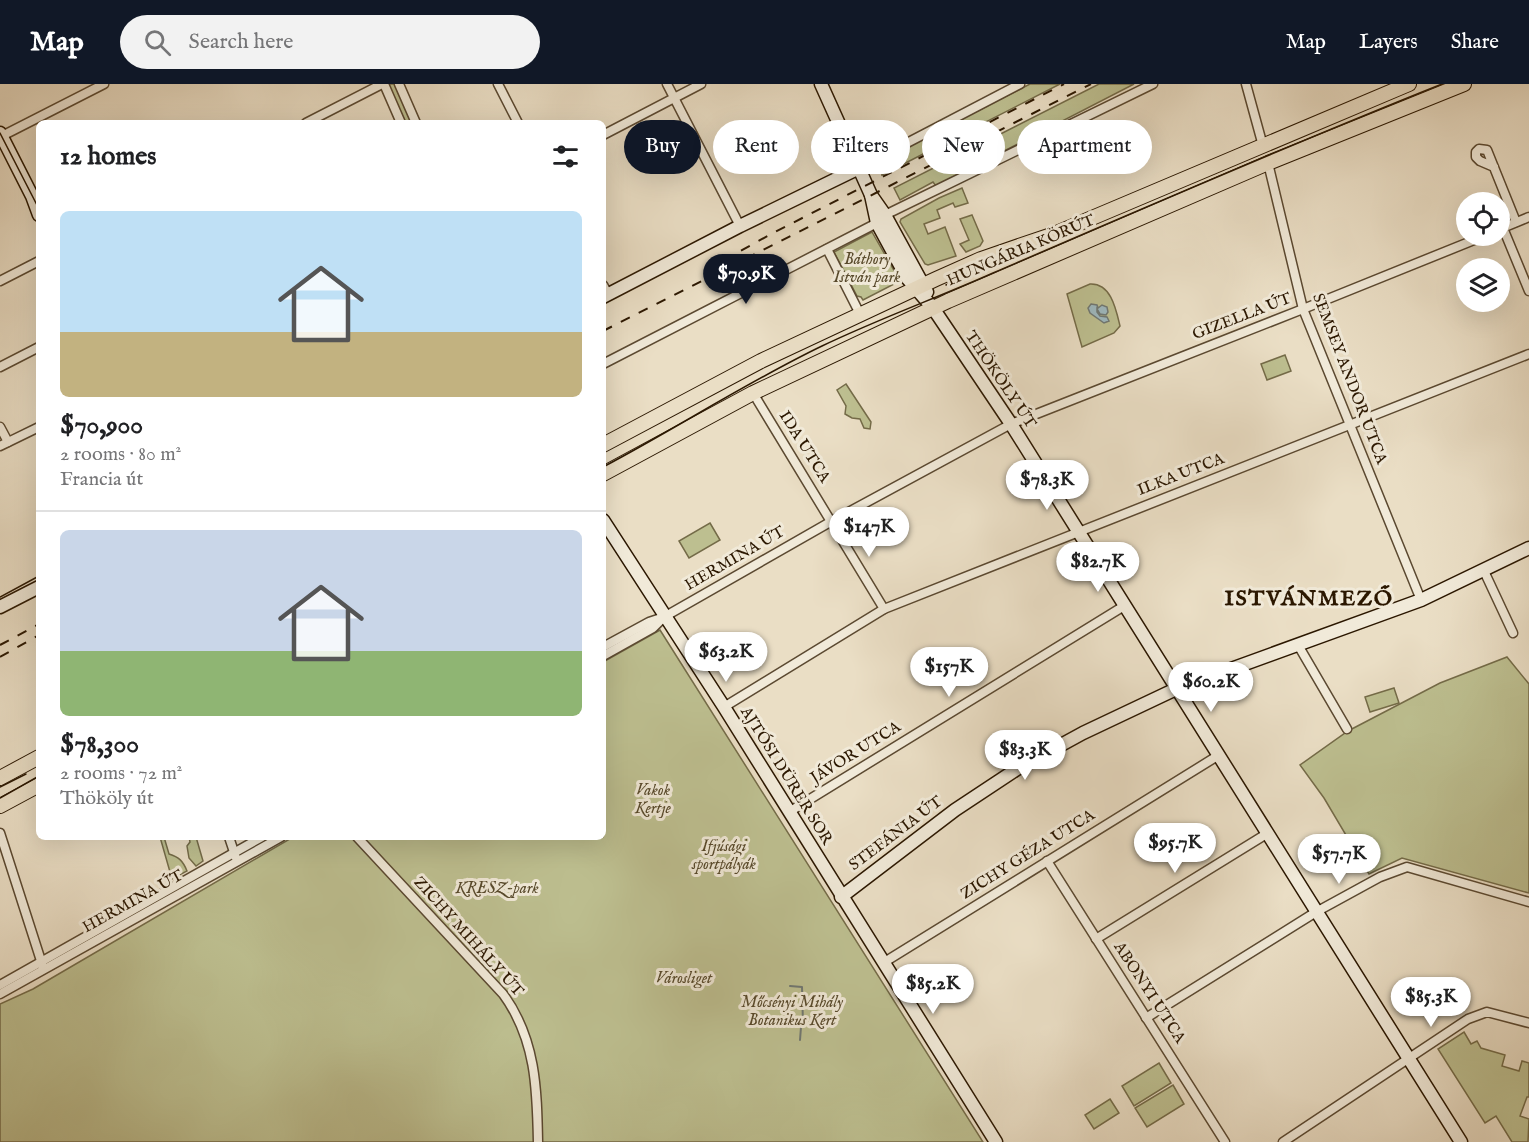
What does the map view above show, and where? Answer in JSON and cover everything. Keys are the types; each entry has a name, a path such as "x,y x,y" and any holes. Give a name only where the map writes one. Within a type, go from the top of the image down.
{"main road":[{"name":"HUNGÁRIA KÖRÚT","path":"606,443 707,389 860,314 920,290 981,259 1054,234 1409,84"},
{"name":"HUNGÁRIA KÖRÚT","path":"606,472 753,393 933,308 1268,164 1464,84"},
{"path":"878,333 919,306 920,290"},
{"path":"0,776 36,759"},
{"path":"0,806 36,787"}],"street":[{"path":"0,138 104,84"},
{"path":"312,120 383,84 400,120"},
{"path":"399,84 415,120"},
{"path":"498,84 516,120"},
{"path":"667,84 740,226"},
{"path":"606,133 701,84"},
{"name":"THÖKÖLY ÚT","path":"821,84 837,120"},
{"path":"910,141 1020,84"},
{"path":"606,362 881,219 1153,84"},
{"path":"1246,84 1263,146"},
{"path":"0,138 27,198 36,210"},
{"path":"0,138 36,206"},
{"name":"SEMSEY ANDOR UTCA","path":"1268,164 1303,309 1421,600"},
{"path":"1494,167 1516,222"},
{"path":"606,292 847,174"},
{"name":"THÖKÖLY ÚT","path":"862,174 881,219 920,290 1011,424 1461,1142"},
{"path":"1510,224 1529,217"},
{"name":"GIZELLA ÚT","path":"1011,424 1459,246"},
{"path":"1509,246 1529,291"},
{"path":"826,249 860,314"},
{"path":"0,281 36,263"},
{"path":"0,367 36,349"},
{"name":"ILKA UTCA","path":"724,707 884,609 1529,354"},
{"name":"IDA UTCA","path":"753,393 884,609"},
{"name":"HERMINA ÚT","path":"606,645 649,622 664,617 832,521 1011,424"},
{"path":"0,427 4,444 36,428"},
{"name":"AJTÓSI DÜRER SOR","path":"606,525 724,707 996,1142"},
{"name":"STEFÁNIA ÚT","path":"841,897 927,830 1017,769 1083,733 1176,689 1421,600 1529,548"},
{"path":"1484,571 1513,633"},
{"path":"0,607 36,589"},
{"name":"JÁVOR UTCA","path":"789,812 1124,606"},
{"name":"HERMINA ÚT","path":"606,654 653,628 664,617"},
{"path":"1298,645 1347,729"},
{"name":"ZICHY GÉZA UTCA","path":"883,963 1219,755"},
{"path":"0,833 42,966"},
{"path":"1096,939 1268,833"},
{"path":"230,840 236,857"},
{"name":"HERMINA ÚT","path":"236,857 258,840"},
{"name":"HERMINA ÚT","path":"0,994 42,966 236,857 274,840"},
{"name":"ZICHY MIHÁLY ÚT","path":"360,840 478,967 502,994 517,1016 534,1065 538,1142"},
{"name":"ABONYI UTCA","path":"1047,861 1225,1142"},
{"path":"1146,1018 1316,912 1380,877 1407,867 1529,902"},
{"name":"HERMINA ÚT","path":"0,985 42,966"},
{"path":"1283,1142 1478,1014 1495,1013 1529,1023"}],"green space":[{"path":"387,84 397,84 413,120 403,120"},
{"path":"1030,84 1060,84 990,120 960,120"},
{"path":"1099,84 1134,84 1064,120 1028,120"},
{"path":"1017,126 1017,144 1005,150 1005,132"},
{"path":"922,139 922,155 910,161 910,146"},
{"path":"922,174 959,174 936,186 933,182 900,200 894,188"},
{"path":"962,188 968,203 955,207 953,203 937,210 940,218 924,224 928,234 945,227 956,256 925,264 900,222 901,219"},
{"path":"972,215 983,241 980,246 966,252 960,244 969,240 960,219"},
{"name":"Báthory István park","path":"872,232 900,281 863,300 857,296 834,252"},
{"path":"1090,284 1097,285 1108,292 1120,326 1114,333 1082,347 1067,294"},
{"path":"1285,355 1291,371 1267,380 1261,364"},
{"path":"846,384 871,422 870,429 864,428 860,419 845,414 846,406 837,390"},
{"path":"710,523 720,540 689,558 679,541"},
{"name":"Városliget","path":"660,630 983,1142 0,1142 0,1004 33,989 288,840 606,840 606,660"},
{"path":"1507,657 1529,684 1529,893 1402,858 1369,874 1324,798 1300,765 1348,731 1440,683"},
{"path":"1394,688 1399,703 1370,712 1365,697"},
{"path":"161,840 165,840 169,854 180,860 187,871 172,879"},
{"path":"190,840 197,840 203,861 196,866 189,858 187,846"},
{"path":"1464,1032 1471,1044 1477,1041 1481,1048 1505,1055 1502,1066 1519,1071 1522,1061 1529,1063 1529,1097 1527,1097 1520,1116 1529,1119 1528,1142 1512,1142 1496,1116 1485,1123 1438,1049"},
{"path":"1159,1063 1171,1083 1134,1106 1122,1086"},
{"path":"1173,1085 1184,1104 1147,1127 1135,1108"},
{"path":"1110,1099 1119,1113 1094,1129 1085,1115"}],"water":[{"path":"1091,304 1097,305 1098,308 1102,305 1107,307 1106,315 1100,314 1097,309 1097,312 1100,316 1107,317 1109,321 1104,323 1090,313 1088,308"}],"waterway":[{"path":"790,986 802,987 803,1024 800,1040"}],"tram line":[{"path":"606,465 794,360 843,336 1273,153 1442,84"},
{"path":"0,133 36,203"},
{"path":"946,285 1026,251"},
{"path":"0,597 36,578"},
{"path":"0,787 26,774"},
{"path":"0,798 36,778"}],"railway":[{"path":"706,270 773,233 1064,84"},
{"path":"606,329 1091,84"},
{"path":"0,645 36,626"},
{"path":"0,657 36,637"}],"district":[{"name":"ISTVÁNMEZŐ","path":"1309,599"}],"park label":[{"name":"Vakok Kertje","path":"653,800"},
{"name":"Ifjúsági sportpályák","path":"724,856"},
{"name":"KRESZ-park","path":"497,889"},
{"name":"Mőcsényi Mihály Botanikus Kert","path":"792,1012"}]}
